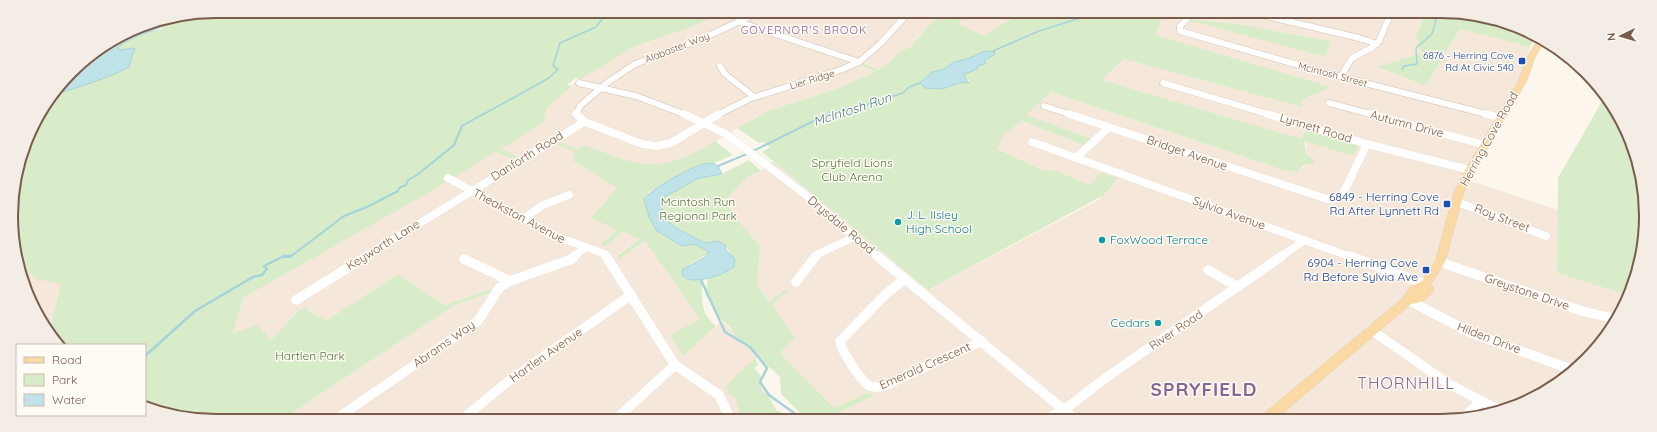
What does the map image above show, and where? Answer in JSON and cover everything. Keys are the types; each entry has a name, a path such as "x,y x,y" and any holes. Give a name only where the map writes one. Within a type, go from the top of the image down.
{"main road":[{"name":"Herring Cove Road","path":"1274,414 1408,300 1418,299 1428,290 1426,284 1440,262 1457,202 1470,170 1522,80 1531,57 1539,44"}],"street":[{"name":"Alabaster Way","path":"584,122 576,116 577,110 623,71 642,61 702,38 747,18"},
{"name":"Lier Ridge","path":"584,122 638,143 651,146 670,143 702,123 754,97 843,69 859,62 881,43 904,18"},
{"name":"Mcintosh Street","path":"1187,18 1180,26 1180,31 1341,76 1501,118"},
{"path":"1278,18 1359,38 1377,44"},
{"path":"1341,76 1352,58 1377,44 1389,18"},
{"path":"739,22 770,34 859,62"},
{"path":"720,66 725,74 754,97"},
{"name":"Lynnett Road","path":"1163,82 1367,144 1470,170"},
{"name":"Drysdale Road","path":"580,83 636,96 671,108 726,134 741,144 811,199 854,237 1069,414"},
{"name":"Autumn Drive","path":"1329,103 1485,145"},
{"name":"Bridget Avenue","path":"1044,106 1330,199 1338,199 1342,196 1367,144"},
{"name":"Danforth Road","path":"471,191 584,122"},
{"path":"1076,158 1108,128"},
{"name":"Sylvia Avenue","path":"1032,142 1426,284"},
{"name":"Theakston Avenue","path":"448,178 558,237 605,254 675,365"},
{"name":"Keyworth Lane","path":"296,300 471,191"},
{"path":"524,218 543,205 569,195"},
{"name":"Roy Street","path":"1457,202 1546,236"},
{"path":"796,282 818,254 854,237"},
{"name":"River Road","path":"1056,414 1064,410 1107,377 1305,240"},
{"name":"Abrams Way","path":"343,414 478,321 500,288 510,281 572,259 585,247"},
{"path":"464,259 510,281"},
{"name":"Greystone Drive","path":"1440,262 1582,311 1611,318"},
{"path":"1208,270 1238,287"},
{"name":"Emerald Crescent","path":"905,279 887,294 840,341 842,349 867,384 873,388 886,385 982,341"},
{"name":"Hartlen Avenue","path":"469,414 507,382 631,295"},
{"name":"Hilden Drive","path":"1408,300 1471,333 1568,368"},
{"path":"1371,330 1437,376 1480,402 1492,407"},
{"path":"621,414 675,365 717,392 723,401 728,414"},
{"path":"1470,412 1480,402"}],"shaded area":[{"path":"712,18 936,18 896,61 881,72 864,64 861,66 878,74 755,117 664,174 593,149 573,161 617,188 592,218 617,230 600,246 604,246 623,232 640,239 617,255 619,259 645,241 700,319 683,355 722,321 758,356 725,387 735,398 740,414 291,414 455,305 490,293 496,287 445,305 398,274 326,322 307,308 298,311 271,340 233,333 243,298 496,152 514,160 518,157 500,149 543,123 547,108 586,73 620,53"},
{"path":"962,18 1018,18 985,36 957,24"},
{"path":"1162,18 1183,18 1423,18 1416,37 1423,53 1378,68 1426,86 1460,29 1530,47 1519,80 1465,179 1558,210 1557,273 1624,292 1606,326 1590,347 1572,365 1551,381 1517,399 1480,410 1454,414 840,414 838,412 875,396 867,393 834,408 780,353 795,338 771,305 788,291 786,289 770,303 757,285 760,247 724,202 748,176 761,171 773,161 928,290 1102,198 1118,179 1101,172 1089,185 1057,171 1042,170 997,149 1004,134 1022,121 1084,146 1090,138 1025,115 1051,92 1286,171 1297,172 1314,160 1307,156 1306,145 1303,140 1102,80 1124,59 1302,107 1303,99 1330,87 1154,35","holes":["1183,18 1238,24 1330,41 1326,57"]},
{"path":"30,273 36,279 61,283 51,325 38,304 27,274"}],"green space":[{"name":"Hartlen Park","path":"203,18 712,18 632,48 581,79 575,78 567,85 572,86 547,108 543,123 501,149 518,157 514,160 496,152 455,177 449,174 442,179 447,182 243,298 233,333 257,325 271,340 298,311 307,307 308,310 326,321 398,274 445,305 497,287 490,293 455,305 291,414 203,414 177,410 146,401 146,344 65,344 51,325 61,284 36,279 30,273 27,274 22,255 18,229 18,203 25,165 38,128 59,95 85,67 119,46 147,32 161,29 169,24"},
{"name":"Spryfield Lions Club Arena","path":"930,18 963,18 958,24 985,36 1014,18 1162,18 1155,35 1331,87 1303,99 1302,107 1124,59 1102,80 1301,139 1307,129 1354,143 1358,148 1353,156 1304,141 1307,155 1314,160 1314,163 1304,165 1297,172 1286,171 1051,92 1026,115 1090,138 1084,147 1076,142 1022,121 1004,134 997,149 1042,170 1057,171 1089,185 1101,172 1118,178 1102,198 1100,197 928,290 762,152 770,147 762,142 759,143 737,128 766,112 839,88 875,72 860,65 864,64 878,70 886,66 901,51 909,48 935,19","holes":["982,52 994,52 982,64 963,75 964,78 970,81 969,82 944,88 931,87 920,83 932,72 942,70 954,62 970,58"]},
{"path":"1180,18 1238,24 1330,41 1326,57"},
{"path":"1423,18 1454,18 1492,25 1517,33 1533,41 1530,47 1460,29 1426,86 1377,67 1422,53 1416,37"},
{"path":"1602,101 1619,128 1624,140 1635,177 1639,203 1639,229 1635,255 1623,293 1557,273 1558,178"},
{"name":"Mcintosh Run Regional Park","path":"715,141 733,155 712,164 703,164 690,170 649,192 645,197 649,217 659,233 685,246 695,244 709,253 690,264 683,276 686,279 701,280 704,310 710,321 716,326 683,356 670,335 700,319 645,241 619,259 617,256 640,239 623,232 604,247 600,245 617,230 591,218 617,188 573,161 575,152 556,144 560,142 578,149 585,145 621,159 637,163 651,164 665,163 680,159"},
{"name":"Mcintosh Run Regional Park","path":"749,160 761,171 748,176 724,202 760,247 757,285 769,302 786,289 789,290 772,305 795,338 780,353 834,408 867,393 876,395 839,412 841,414 801,414 781,394 780,377 736,337 730,327 717,316 715,306 705,294 708,279 733,268 734,259 725,245 718,241 705,243 672,225 667,220 666,213 660,215 663,211 660,205 661,199 699,178 722,174"},
{"path":"755,358 758,365 754,368 762,377 760,381 762,390 768,395 776,410 786,414 740,414 735,398 724,388"}],"water":[{"path":"170,24 131,39 117,48 120,50 134,48 135,50 133,52 129,67 103,79 61,92 85,67 106,51 128,38"},
{"path":"985,51 995,52 994,55 985,60 985,64 978,66 977,69 963,75 969,83 962,82 942,89 925,88 920,83 932,72 942,70 954,62 970,58"},
{"path":"713,163 718,166 722,174 699,178 661,199 660,205 663,211 660,215 670,214 667,220 676,228 705,243 718,241 725,245 726,250 735,259 734,267 716,276 701,280 688,279 683,276 682,270 705,257 709,252 695,244 682,246 657,231 649,217 644,199 662,184 681,174 698,166"}],"waterway":[{"path":"482,115 549,78 558,69 553,66 560,43 596,27 603,18"},
{"name":"McIntosh Run","path":"993,51 1039,31 1080,18"},
{"path":"1402,70 1404,66 1417,64 1416,48 1432,34 1436,21 1434,18"},
{"name":"McIntosh Run","path":"828,114 846,108 856,108 903,93 909,87 920,83"},
{"path":"282,257 290,257 344,216 367,207 398,191 399,188 406,185 408,180 417,175 454,145 462,126 483,114"},
{"name":"McIntosh Run","path":"753,151 828,114"},
{"name":"McIntosh Run","path":"718,166 749,153"},
{"path":"285,256 291,256"},
{"path":"146,355 195,311 253,277 262,275 267,269 264,266 282,257"},
{"name":"McIntosh Run","path":"701,280 725,332 750,347 767,368 760,382 769,395 795,414"}],"place":[{"name":"6876 - Herring Cove Rd At Civic 540","path":"1522,61"},
{"name":"6849 - Herring Cove Rd After Lynnett Rd","path":"1447,204"},
{"name":"J. L. Ilsley High School","path":"898,222"},
{"name":"FoxWood Terrace","path":"1102,240"},
{"name":"6904 - Herring Cove Rd Before Sylvia Ave","path":"1426,270"},
{"name":"Cedars","path":"1158,323"}],"district":[{"name":"GOVERNOR'S BROOK","path":"804,30"},
{"name":"THORNHILL","path":"1406,383"},
{"name":"SPRYFIELD","path":"1204,389"}]}
